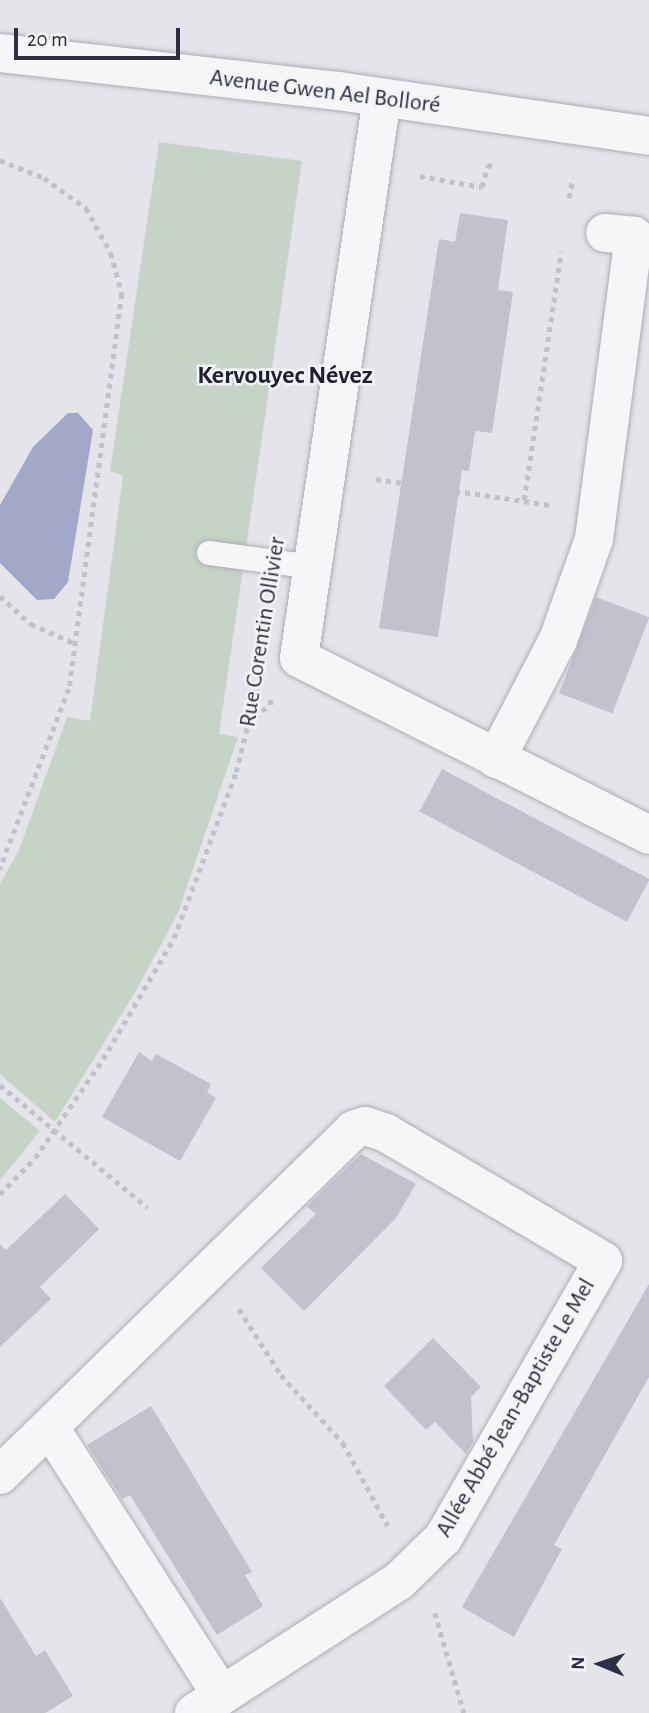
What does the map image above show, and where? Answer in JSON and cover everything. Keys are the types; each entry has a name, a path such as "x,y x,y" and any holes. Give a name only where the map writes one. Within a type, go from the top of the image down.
{"street":[{"name":"Avenue Gwen Ael Bolloré","path":"0,53 382,98 649,136"},
{"name":"Rue Corentin Ollivier","path":"382,98 299,659 649,835"},
{"path":"496,760 568,616 588,563 598,512 634,236 605,233"},
{"name":"Allée Abbé Jean-Baptiste Le Mel","path":"0,1475 213,1271 353,1130 365,1126 386,1133 603,1261 449,1528 412,1568 360,1608 208,1704 50,1428"}],"lane":[{"path":"209,552 313,567"}],"path":[{"path":"0,160 44,178 86,208 119,271 121,319 76,644 59,725 0,869"},
{"path":"419,176 482,187 488,165 500,167"},
{"path":"561,176 585,179"},
{"path":"568,203 573,178"},
{"path":"524,500 562,241"},
{"path":"376,479 598,512"},
{"path":"0,596 31,624 76,644"},
{"name":"Rue Corentin Ollivier","path":"0,1194 56,1129 103,1059 174,938 236,772 259,678"},
{"path":"0,1084 148,1208"},
{"path":"213,1271 281,1375 343,1443 431,1599 464,1713"}],"green space":[{"path":"159,142 302,161 219,734 238,737 178,913 136,991 55,1122 0,1074 0,884 19,850 67,717 90,721 123,476 110,471"},
{"path":"0,1098 40,1131 0,1180"}],"water":[{"path":"68,413 78,413 93,430 68,582 54,599 37,600 0,563 0,505 33,447"}],"building":[{"path":"460,213 508,220 498,290 513,292 492,433 475,431 469,471 462,470 438,637 379,628 439,239 455,242"},
{"path":"596,597 649,617 612,714 559,693"},
{"path":"442,769 649,879 627,922 419,811"},
{"path":"139,1052 152,1061 156,1054 211,1084 207,1092 216,1098 180,1161 102,1117"},
{"path":"361,1154 416,1184 396,1218 304,1311 261,1268 316,1214 307,1206"},
{"path":"65,1194 99,1229 40,1287 51,1299 0,1347 0,1244 6,1250"},
{"path":"649,1284 649,1377 554,1545 562,1549 514,1637 462,1607"},
{"path":"433,1338 481,1387 471,1397 473,1442 466,1454 435,1422 426,1430 384,1386"},
{"path":"151,1406 252,1572 245,1575 263,1606 217,1635 130,1495 122,1499 87,1445"},
{"path":"0,1598 36,1656 45,1650 73,1696 45,1713 0,1713"}],"district":[{"name":"Kervouyec Névez","path":"285,376"}]}
